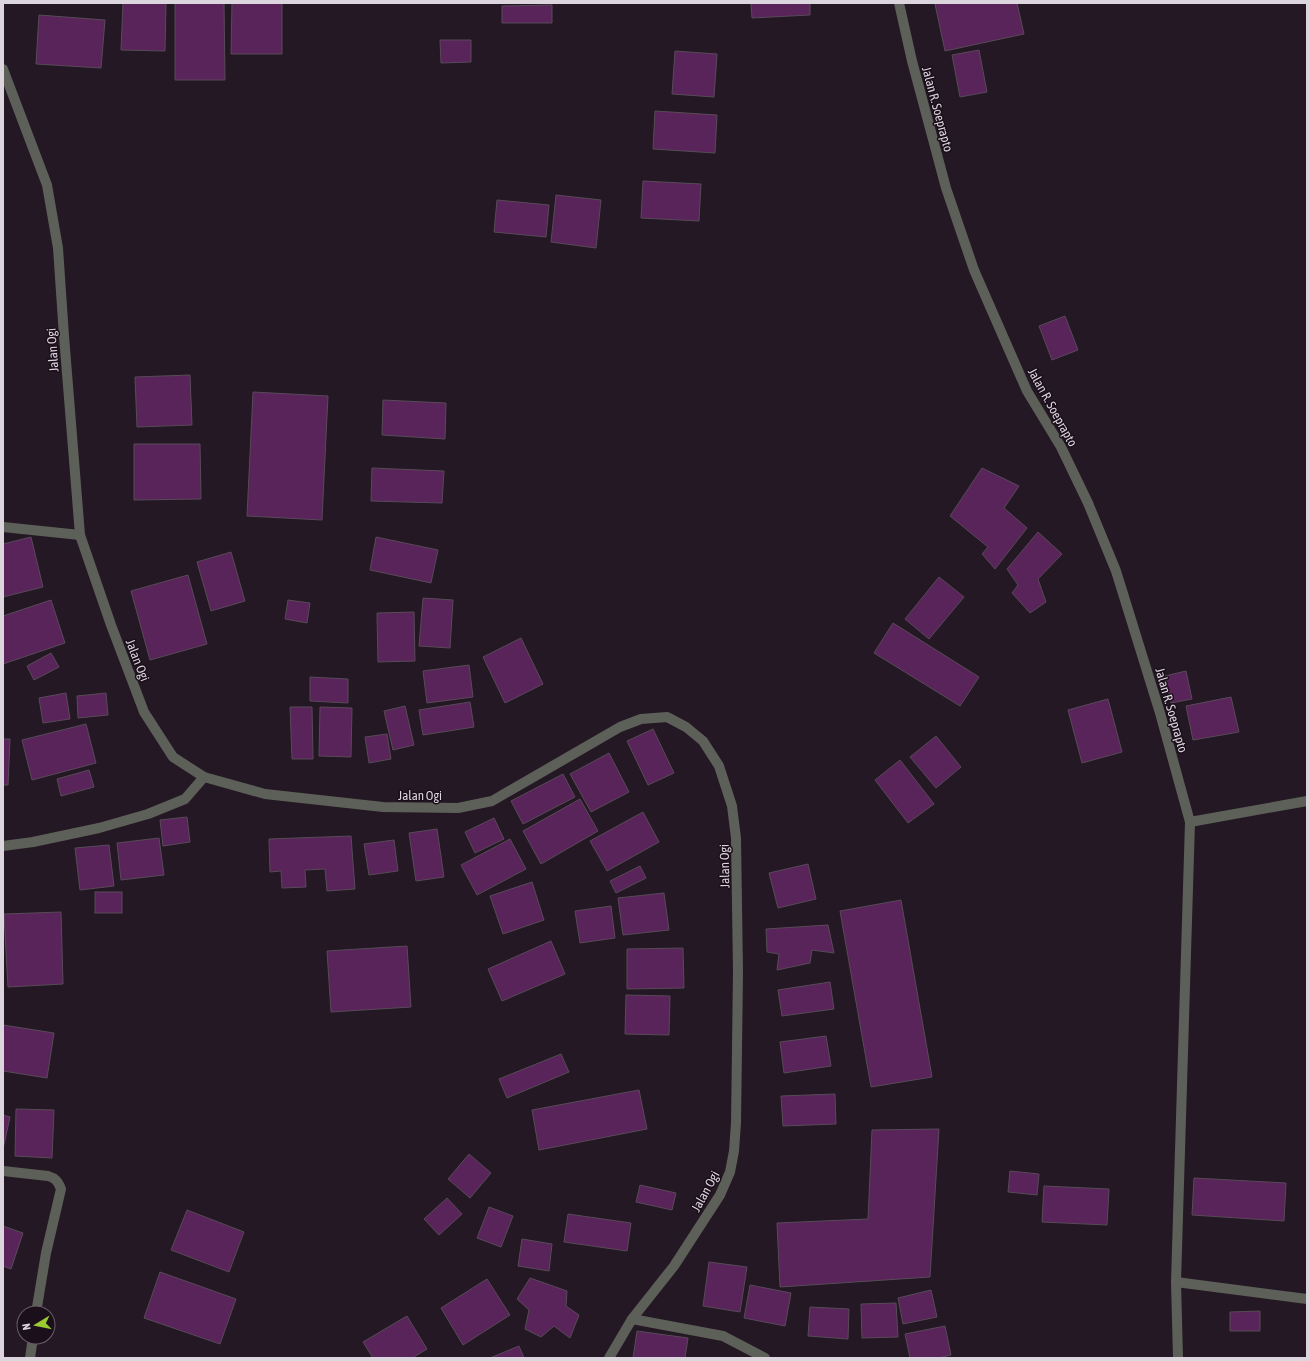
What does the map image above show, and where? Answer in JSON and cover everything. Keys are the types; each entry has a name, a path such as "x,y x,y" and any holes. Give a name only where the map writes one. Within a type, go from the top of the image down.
{"street":[{"name":"Jalan R. Soeprapto","path":"899,3 912,61 946,188 974,270 1027,392 1061,447 1088,503 1116,571 1160,713 1190,822 1176,1282 1178,1358"},
{"name":"Jalan Ogi","path":"3,69 47,185 58,248 80,535 111,625 144,712 173,757 204,777 265,794 383,808 458,808 492,801 620,727 640,719 667,717 686,727 703,742 719,766 732,806 736,838 738,972 736,1123 734,1151 730,1172 720,1195 674,1266 632,1319 609,1358"},
{"path":"3,527 80,535"},
{"path":"3,846 33,842 99,828 148,814 185,799 204,777"},
{"path":"1190,822 1307,801"},
{"path":"3,1171 55,1178 59,1182 61,1188 46,1253 37,1305"},
{"path":"1176,1282 1307,1299"},
{"path":"632,1319 723,1336 765,1358"},
{"path":"30,1358 31,1345"}],"building":[{"path":"123,3 166,3 165,51 121,50"},
{"path":"175,3 224,3 225,80 175,80"},
{"path":"232,3 282,3 282,54 231,54"},
{"path":"751,3 810,3 810,15 752,18"},
{"path":"1017,3 1024,34 945,51 935,4"},
{"path":"552,5 552,23 502,23 502,6"},
{"path":"39,15 105,20 101,68 36,64"},
{"path":"440,40 471,40 471,62 441,63"},
{"path":"979,50 987,92 960,97 952,55"},
{"path":"675,51 717,54 714,97 672,94"},
{"path":"655,111 717,115 715,153 653,149"},
{"path":"643,181 701,184 699,221 641,218"},
{"path":"556,195 601,200 596,248 551,242"},
{"path":"497,200 549,205 546,237 494,232"},
{"path":"1065,316 1078,350 1052,360 1039,326"},
{"path":"190,375 192,425 137,427 135,377"},
{"path":"253,392 328,396 322,520 247,516"},
{"path":"383,400 446,403 445,439 382,435"},
{"path":"134,444 200,444 201,499 134,500"},
{"path":"372,468 444,471 442,503 371,501"},
{"path":"982,468 1019,486 1004,508 1027,528 995,569 982,554 988,547 950,516"},
{"path":"1038,532 1062,554 1038,579 1046,602 1030,613 1012,593 1018,585 1007,569"},
{"path":"31,537 43,587 3,597 3,544"},
{"path":"376,537 438,550 431,583 370,570"},
{"path":"231,552 245,601 211,611 197,562"},
{"path":"188,575 207,644 150,660 131,591"},
{"path":"939,577 964,597 929,639 905,619"},
{"path":"423,598 453,600 450,648 419,646"},
{"path":"51,600 65,643 3,664 3,616"},
{"path":"288,600 310,603 307,623 285,619"},
{"path":"414,612 415,661 378,662 377,613"},
{"path":"893,623 979,677 960,706 874,653"},
{"path":"521,638 543,684 505,703 483,657"},
{"path":"51,653 59,667 34,680 27,666"},
{"path":"469,665 473,697 427,703 423,671"},
{"path":"1186,671 1192,699 1171,703 1165,676"},
{"path":"310,677 348,679 348,703 310,701"},
{"path":"66,693 70,719 43,723 39,698"},
{"path":"106,693 108,715 78,718 77,696"},
{"path":"1231,697 1239,732 1193,740 1186,706"},
{"path":"1108,699 1122,752 1082,763 1068,710"},
{"path":"470,702 474,727 423,735 419,710"},
{"path":"405,706 414,745 393,750 384,711"},
{"path":"290,707 312,707 313,759 292,759"},
{"path":"320,707 352,708 351,757 319,756"},
{"path":"86,724 96,763 32,780 22,740"},
{"path":"653,729 674,773 648,785 627,741"},
{"path":"387,734 391,759 369,763 365,737"},
{"path":"936,736 961,767 936,788 910,757"},
{"path":"3,739 10,739 8,785 3,785"},
{"path":"609,753 629,792 591,812 570,774"},
{"path":"900,760 934,804 908,823 875,780"},
{"path":"89,770 94,787 61,796 57,779"},
{"path":"563,774 575,797 523,824 511,801"},
{"path":"580,799 598,831 541,864 523,831"},
{"path":"643,812 659,842 607,871 590,841"},
{"path":"187,817 190,842 163,846 160,820"},
{"path":"494,818 504,839 475,853 465,832"},
{"path":"437,829 444,877 416,881 409,833"},
{"path":"351,836 355,889 327,891 325,869 305,870 306,887 282,888 281,871 270,872 269,839"},
{"path":"159,838 164,875 121,880 117,843"},
{"path":"510,839 526,869 477,895 461,865"},
{"path":"394,840 398,871 369,875 364,844"},
{"path":"109,845 114,886 80,890 75,848"},
{"path":"808,864 816,899 778,908 769,873"},
{"path":"640,866 646,878 616,893 610,881"},
{"path":"532,882 544,920 503,934 490,896"},
{"path":"95,892 122,892 122,913 95,913"},
{"path":"664,893 669,930 623,935 618,898"},
{"path":"901,900 932,1077 871,1087 840,911"},
{"path":"611,906 615,938 580,943 575,911"},
{"path":"61,912 63,984 8,987 4,914"},
{"path":"828,925 834,953 812,950 810,963 777,970 779,954 767,952 766,929"},
{"path":"551,941 565,974 502,1001 488,969"},
{"path":"407,946 411,1007 331,1012 327,951"},
{"path":"683,948 684,988 627,989 627,949"},
{"path":"830,982 834,1009 782,1016 778,990"},
{"path":"626,995 670,996 669,1035 625,1034"},
{"path":"3,1025 54,1033 47,1078 3,1071"},
{"path":"826,1036 831,1066 784,1073 780,1042"},
{"path":"561,1054 569,1072 507,1098 499,1079"},
{"path":"639,1090 647,1129 539,1150 532,1110"},
{"path":"835,1094 836,1124 783,1126 781,1096"},
{"path":"16,1109 54,1110 52,1158 15,1156"},
{"path":"3,1115 10,1117 3,1149"},
{"path":"939,1129 930,1277 780,1287 777,1223 868,1219 872,1130"},
{"path":"469,1154 491,1173 470,1198 448,1179"},
{"path":"1010,1171 1039,1174 1037,1195 1008,1192"},
{"path":"1194,1178 1286,1183 1284,1221 1192,1215"},
{"path":"640,1185 676,1193 672,1210 636,1202"},
{"path":"1044,1186 1109,1189 1107,1225 1042,1222"},
{"path":"447,1198 462,1214 439,1235 424,1219"},
{"path":"489,1207 513,1216 501,1247 477,1238"},
{"path":"187,1210 244,1232 229,1272 171,1250"},
{"path":"568,1214 631,1223 627,1251 564,1242"},
{"path":"3,1226 23,1233 11,1269 3,1266"},
{"path":"522,1239 552,1244 549,1271 518,1266"},
{"path":"709,1262 747,1267 740,1312 703,1306"},
{"path":"160,1272 236,1299 220,1344 144,1318"},
{"path":"530,1278 567,1291 566,1306 579,1315 570,1338 554,1326 541,1337 525,1329 529,1310 517,1299"},
{"path":"487,1279 510,1315 463,1345 441,1308"},
{"path":"750,1285 791,1293 785,1326 744,1318"},
{"path":"931,1290 937,1317 903,1324 898,1298"},
{"path":"896,1303 898,1337 862,1338 861,1304"},
{"path":"810,1307 849,1309 848,1339 808,1336"},
{"path":"1260,1311 1260,1331 1230,1331 1230,1312"},
{"path":"407,1316 427,1349 412,1358 373,1358 363,1342"},
{"path":"945,1326 951,1355 938,1358 910,1358 905,1334"},
{"path":"637,1331 688,1338 685,1358 633,1358"},
{"path":"519,1346 524,1358 490,1358"}]}
